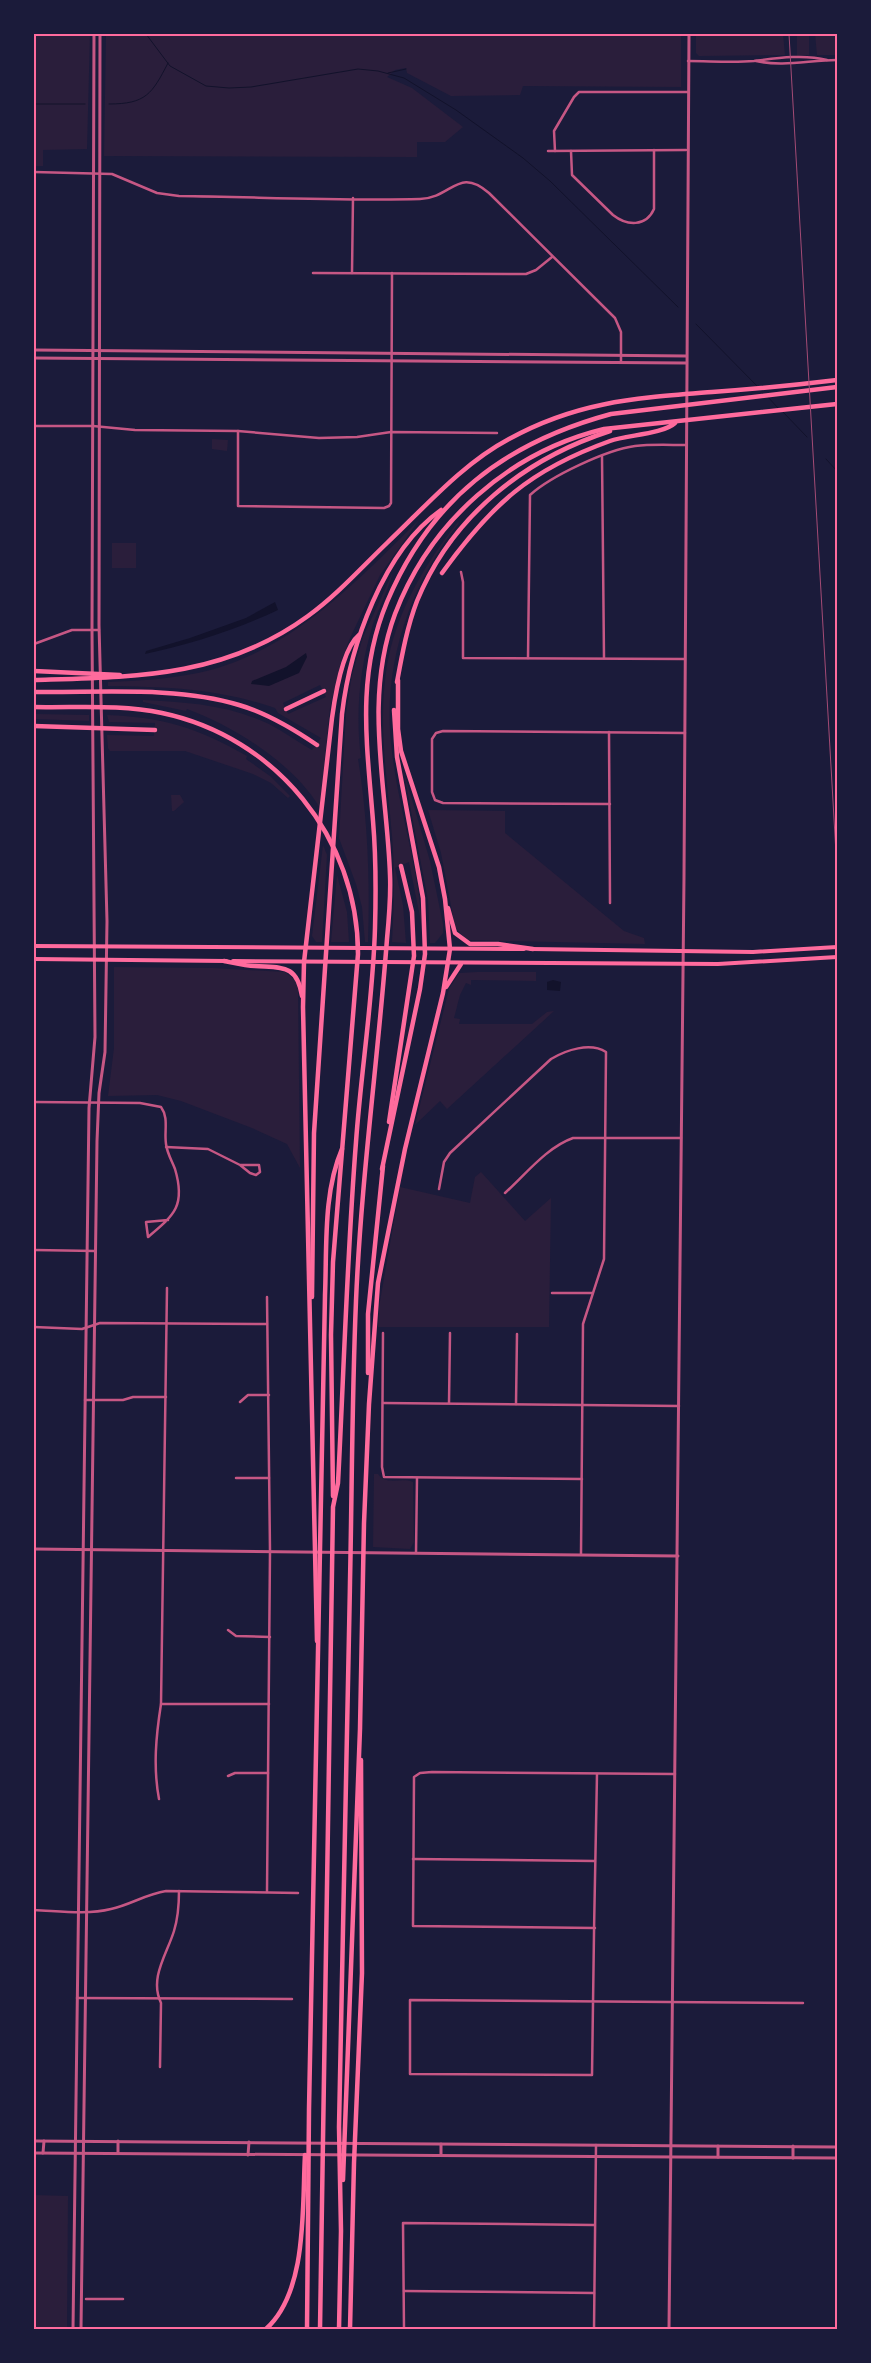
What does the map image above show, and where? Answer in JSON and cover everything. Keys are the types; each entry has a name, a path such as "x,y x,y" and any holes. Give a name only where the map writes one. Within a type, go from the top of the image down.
{"highway":[{"path":"34,680 171,672 214,663 267,641 330,598 439,492 482,455 509,439 572,410 626,399 837,380"},
{"path":"311,1348 314,1133 343,707 347,675 358,635 370,606 401,553 422,527 492,467 518,450 544,437 584,421 611,414 837,387"},
{"path":"341,2231 339,2127 350,1523 357,1280 387,938 390,877 377,730 380,673 387,638 396,612 419,566 443,531 477,494 505,472 534,455 587,434 628,426 668,421 675,423 836,404"},
{"path":"442,573 489,513 534,476 580,452 626,436 670,428 675,423"},
{"path":"382,1169 420,989 425,954 424,898 394,736 398,680 408,630 417,602 440,556 471,516 506,483 530,467 571,445 628,426"},
{"path":"333,1507 338,1483 356,1142 375,936 376,871 365,728 367,682 375,638 391,593 407,562 442,509"},
{"path":"318,1580 315,1523 303,1007 304,962 335,696 349,649 358,635"},
{"path":"34,671 110,673 126,676"},
{"path":"338,2329 360,1729 364,1524 369,1404 378,1283 402,1159 443,993 450,948 445,899 439,867 401,752 398,729 398,680"},
{"path":"286,708 324,691"},
{"path":"34,692 170,694 211,698 240,705 264,714 316,745"},
{"path":"34,707 143,709 180,717 219,731 262,758 296,789 316,815 346,874 358,929 358,954 333,1262 331,1335 333,1580 320,2329"},
{"path":"34,726 155,730"},
{"path":"369,1404 368,1314 382,1169 414,956 412,912 401,866"},
{"path":"445,899 455,933 463,941 470,944 498,944 533,949"},
{"path":"224,961 254,966 285,968 291,972 299,983 303,1007"},
{"path":"443,993 461,964"},
{"path":"307,2329 318,1580 327,1232 333,1169 342,1149"},
{"path":"352,2329 354,2163 362,1973 363,1799 360,1729"},
{"path":"266,2329 281,2312 296,2272 309,2109"}],"main road":[{"path":"34,946 450,948 683,952 753,952 837,947"},
{"path":"34,959 461,964 748,963 837,957"}],"street":[{"path":"72,2329 87,1251 90,1102 94,1049 95,946 92,630 94,34"},
{"path":"81,2329 95,1251 99,1102 105,1052 107,870 101,740 100,667 100,34"},
{"path":"669,2329 678,1556 685,733 686,150 689,34"},
{"path":"688,61 774,58 837,60"},
{"path":"555,151 554,131 574,96 579,92 688,92"},
{"path":"571,151 572,175 613,216 620,221 631,224 646,220 651,216 654,209 654,150"},
{"path":"548,151 686,150"},
{"path":"34,172 100,172 127,178 144,188 164,194 354,198 425,199 464,181 472,181 489,193 615,318 621,332 621,364"},
{"path":"352,273 354,198"},
{"path":"313,273 526,274 536,270 552,257"},
{"path":"238,431 238,506 384,508 389,506 391,502 392,272"},
{"path":"34,350 686,356"},
{"path":"506,354 506,362"},
{"path":"649,355 649,363"},
{"path":"34,358 686,363"},
{"path":"34,426 93,426 135,430 238,431 319,438 357,437 391,432 497,433"},
{"path":"528,658 528,499 530,495 537,489 578,466 602,456 636,446 686,445"},
{"path":"602,456 604,658"},
{"path":"461,572 464,582 463,658 685,659"},
{"path":"34,644 67,632 100,630"},
{"path":"610,804 443,803 435,800 432,792 432,738 436,733 443,731 685,733"},
{"path":"609,732 610,903"},
{"path":"94,778 103,777"},
{"path":"439,1189 445,1158 551,1059 565,1052 578,1049 600,1049 606,1052 604,1259 583,1324 581,1554"},
{"path":"34,1102 140,1103 161,1107 165,1113 166,1147 176,1172 178,1196 176,1210 168,1220 148,1237 146,1222 168,1220"},
{"path":"505,1193 560,1143 574,1138 681,1138"},
{"path":"166,1147 208,1149 240,1165 250,1173 256,1175 260,1172 259,1165 240,1165"},
{"path":"34,1250 95,1251"},
{"path":"159,1799 156,1784 155,1756 160,1704 167,1288"},
{"path":"552,1292 592,1293"},
{"path":"267,1892 270,1637 268,1297"},
{"path":"34,1327 86,1328 94,1324 268,1324"},
{"path":"383,1333 383,1476 582,1479"},
{"path":"449,1403 450,1333"},
{"path":"516,1404 517,1334"},
{"path":"240,1402 248,1395 269,1395"},
{"path":"85,1400 166,1397"},
{"path":"383,1403 679,1406"},
{"path":"236,1478 269,1478"},
{"path":"416,1553 417,1478"},
{"path":"34,1549 678,1556"},
{"path":"228,1630 236,1636 270,1637"},
{"path":"160,1704 269,1704"},
{"path":"228,1776 235,1772 268,1773"},
{"path":"595,1928 413,1926 414,1780 418,1773 675,1774"},
{"path":"597,1774 592,2001 592,2075 410,2074 410,2000 592,2001 803,2003"},
{"path":"413,1860 595,1861"},
{"path":"34,1910 86,1911 113,1909 156,1893 179,1891 298,1893"},
{"path":"160,2067 161,2003 157,1994 159,1972 177,1921 179,1891"},
{"path":"77,1998 292,1999"},
{"path":"34,2141 837,2146"},
{"path":"44,2141 44,2153"},
{"path":"118,2142 118,2154"},
{"path":"248,2155 249,2142"},
{"path":"441,2144 441,2155"},
{"path":"594,2329 596,2145"},
{"path":"718,2146 718,2157"},
{"path":"793,2146 793,2158"},
{"path":"34,2153 837,2158"},
{"path":"404,2329 403,2223 594,2225"},
{"path":"404,2291 594,2293"},
{"path":"86,2299 123,2299"}],"shaded area":[{"path":"34,34 90,34 87,149 43,150 43,166 34,166"},
{"path":"106,34 681,34 681,87 523,86 520,95 451,96 407,73 406,68 395,70 387,77 412,88 463,127 445,142 417,142 417,157 104,156"},
{"path":"696,34 783,34 785,55 699,56 696,53"},
{"path":"797,34 809,34 809,55 797,56"},
{"path":"815,34 837,34 837,55 817,55"},
{"path":"212,439 228,440 227,451 212,449"},
{"path":"419,520 380,575 350,638 341,662 330,708 320,808 295,776 243,736 224,725 187,709 186,711 143,702 143,700 192,703 239,713 269,724 312,750 321,738 278,713 275,708 232,696 192,690 108,686 108,682 176,677 198,673 231,663 262,650 319,613 370,568","holes":["320,685 326,697 288,714 283,703"]},
{"path":"458,522 425,574 412,602 402,630 395,660 391,690 392,752 417,883 422,927 409,862 395,868 403,905 406,943 392,942 394,863 383,720 383,700 388,659 401,617 420,577"},
{"path":"112,543 136,543 136,568 112,568"},
{"path":"392,574 373,624 365,656 360,690 359,741 361,758 358,759 366,827 369,896 368,942 365,942 362,907 356,884 339,838 346,713 352,675 363,637"},
{"path":"275,602 278,610 246,624 196,641 145,654 146,651 246,618"},
{"path":"306,653 307,657 299,673 269,686 251,684 252,681 286,667"},
{"path":"34,714 89,715 89,721 34,719"},
{"path":"107,715 163,721 212,738 247,756 246,759 270,776 290,796 288,798 271,783 253,774 185,751 110,751 107,735 154,736 155,723 109,722"},
{"path":"403,769 430,861 443,924 443,933 435,943 430,943 428,900"},
{"path":"171,795 180,795 184,802 174,811 172,811"},
{"path":"428,810 505,811 505,833 624,931 644,938 645,944 466,940 455,927 441,853"},
{"path":"323,845 327,855 322,942 316,942 312,936"},
{"path":"337,875 347,912 349,942 331,942"},
{"path":"114,967 213,968 285,972 295,980 298,989 300,1168 287,1144 252,1128 181,1101 157,1095 108,1096 114,1048"},
{"path":"536,972 536,981 471,980 471,985 466,983 460,995 454,1018 460,1019 459,1024 532,1024 547,1012 554,1011 447,1109 440,1101 415,1125 449,989 459,973"},
{"path":"553,980 561,982 560,991 547,990 547,982"},
{"path":"481,1172 525,1221 551,1198 549,1327 378,1327 379,1307 400,1187 470,1203 475,1177"},
{"path":"374,1474 378,1474 385,1480 413,1482 414,1542 410,1549 373,1547"},
{"path":"34,2195 68,2196 67,2329 34,2329"}],"waterway":[{"path":"146,34 170,66 206,86 251,87 358,69 378,71 404,78 456,110 523,158 550,181 678,307"},
{"path":"109,104 132,102 146,95 152,90 168,63"},
{"path":"388,73 406,69"},
{"path":"34,104 85,104"},
{"path":"696,324 757,386"},
{"path":"767,396 778,408"},
{"path":"783,412 807,437"},
{"path":"826,459 837,471"}],"railway":[{"path":"789,34 837,871"}]}
